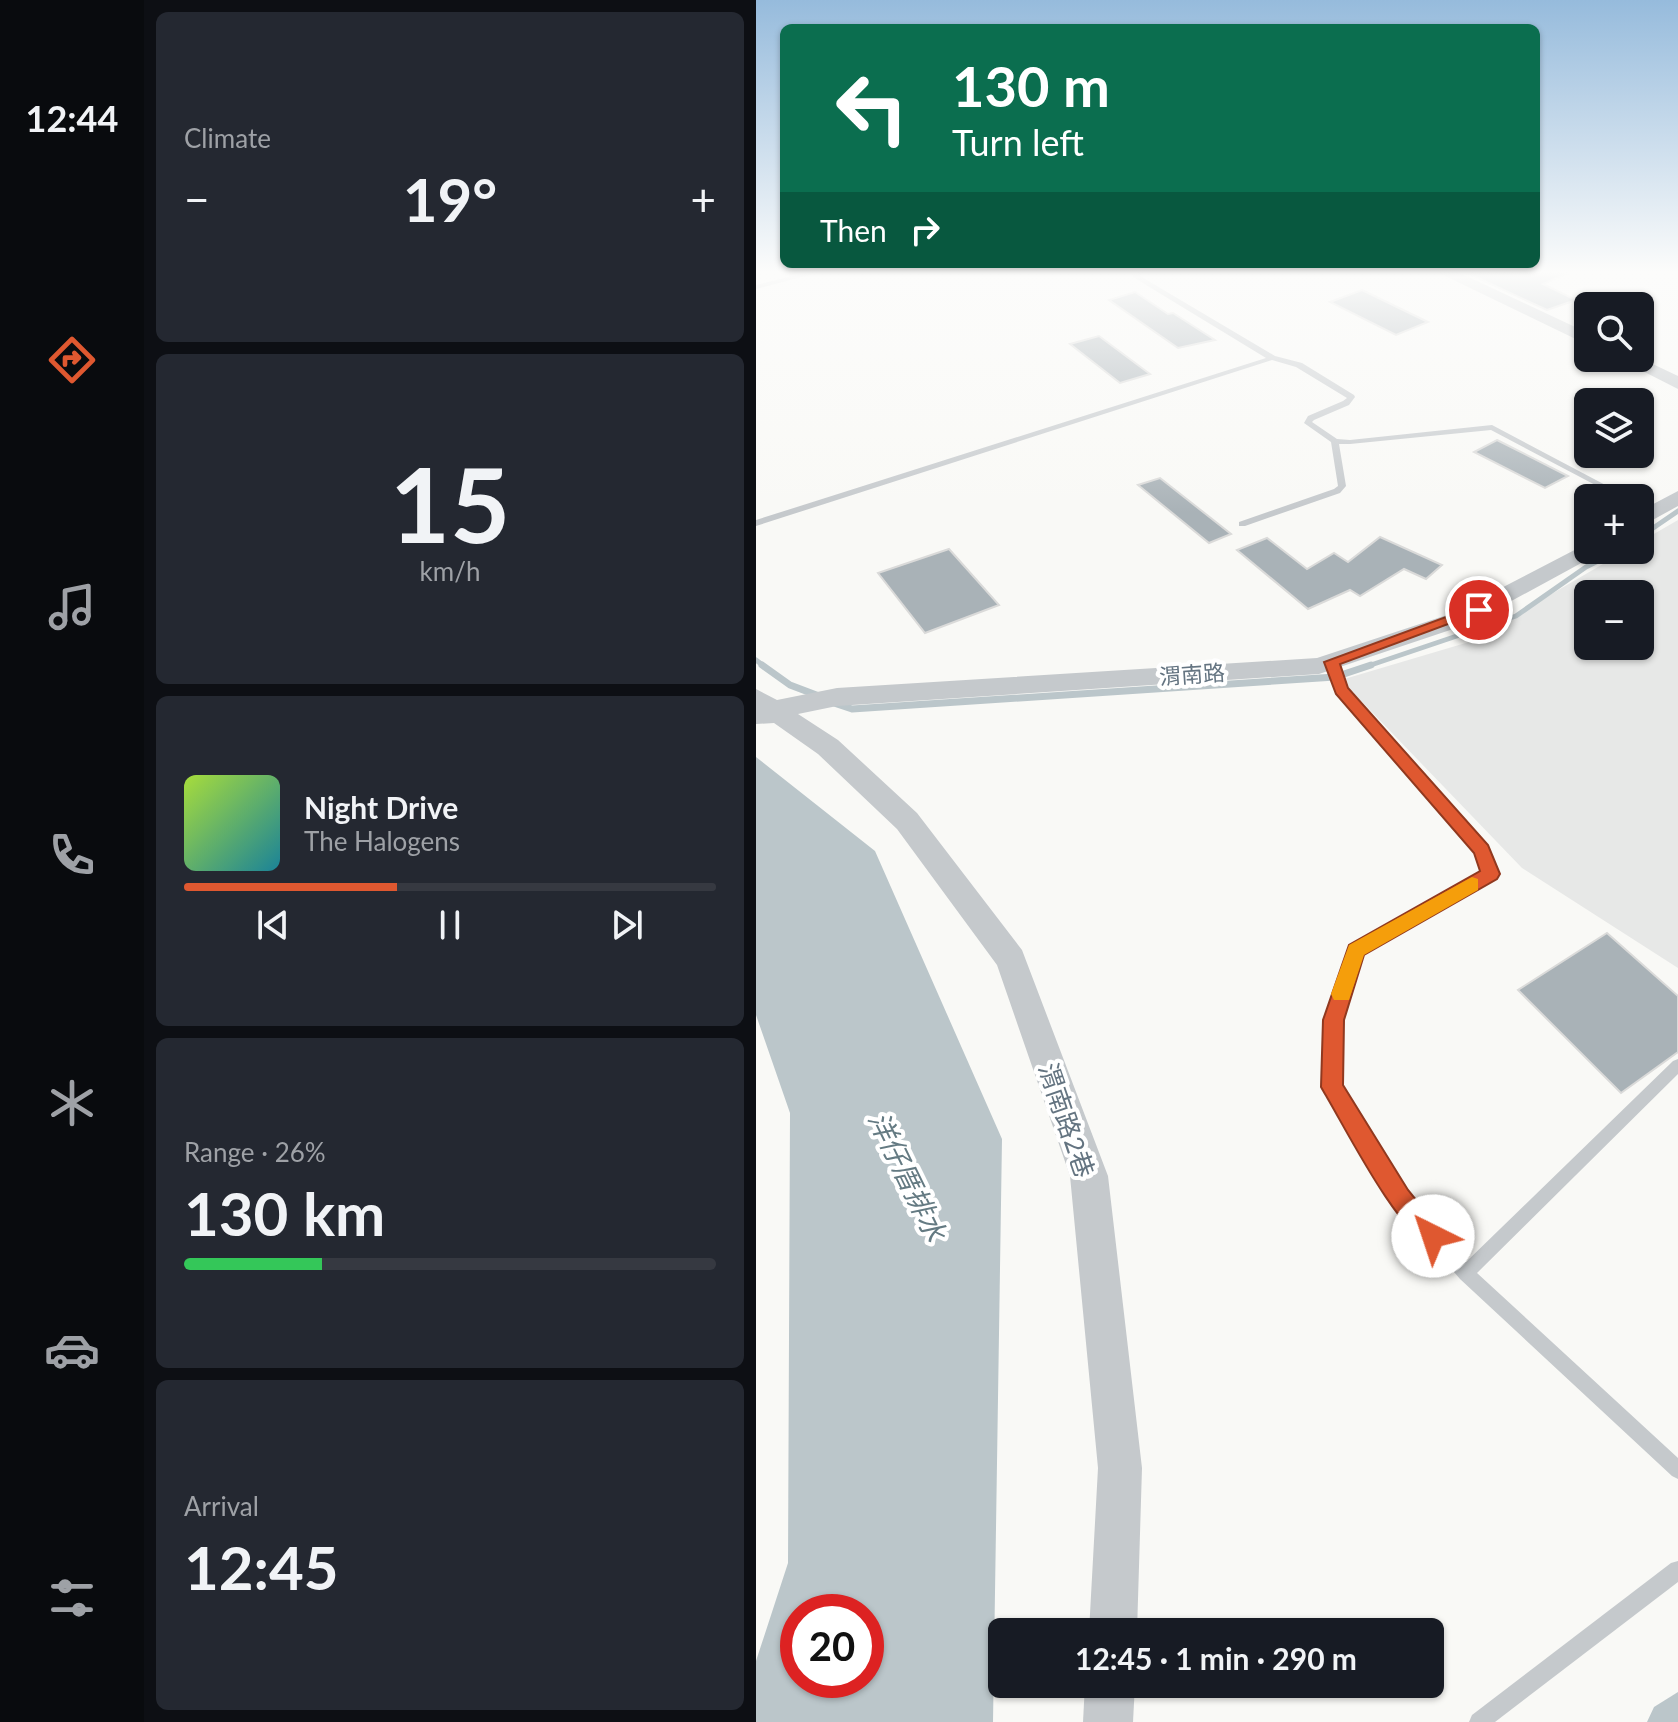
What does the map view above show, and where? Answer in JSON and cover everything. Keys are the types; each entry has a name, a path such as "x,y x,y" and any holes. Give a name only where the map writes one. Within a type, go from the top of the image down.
{"street":[{"path":"1654,371 1678,383"},
{"path":"1654,509 1678,497"},
{"name":"渭南路","path":"761,711 837,697 1286,668 1332,662 1473,613 1574,558"},
{"name":"渭南路2巷","path":"761,711 828,747 907,821 1011,959 1089,1176 1120,1468 1114,1618"},
{"path":"1108,1722 1109,1698"}],"lane":[{"path":"1263,352 1299,365 1351,397 1346,403 1311,418 1308,423 1335,441 1492,427 1600,484"},
{"path":"756,523 1272,358"},
{"path":"1242,524 1337,491 1342,486 1335,441"},
{"path":"1332,662 1341,690 1482,850 1490,874 1356,950 1334,1020 1332,1087 1400,1198 1466,1273 1678,1470"},
{"path":"1466,1273 1678,1065"},
{"path":"1479,1722 1678,1570"}],"shaded area":[{"path":"1678,520 1678,968 1522,868 1341,680 1469,642 1574,581 1574,660 1654,660 1654,580 1575,580 1603,564 1654,564 1654,534"}],"water":[{"name":"洋仔厝排水","path":"756,757 875,851 1002,1139 995,1618 988,1618 988,1698 993,1698 993,1722 756,1722 756,1661 788,1563 790,1113 756,1015"}],"building":[{"path":"1081,352 1121,352 1150,374 1120,383"},
{"path":"1497,440 1568,476 1545,488 1474,452"},
{"path":"1160,478 1231,534 1209,543 1138,485"},
{"path":"1380,537 1442,565 1426,579 1404,569 1360,596 1350,590 1308,609 1237,550 1267,538 1307,569 1334,553 1348,562"},
{"path":"949,549 999,605 925,633 878,573"},
{"path":"1607,933 1678,996 1678,1052 1621,1093 1518,990"}],"waterway":[{"path":"1654,527 1678,511"},
{"path":"1365,667 1516,616 1592,564"},
{"path":"756,660 765,667"},
{"path":"762,665 790,685 819,696"},
{"path":"1365,667 1371,665"},
{"path":"834,703 852,709 1335,677 1365,667"},
{"path":"1669,1722 1678,1714"}],"slow traffic":[{"path":"1342,994 1356,950 1472,884"}],"route":[{"path":"1433,1236 1400,1198 1332,1087 1334,1020 1356,950 1490,874 1482,850 1341,690 1332,662 1479,610"}]}
